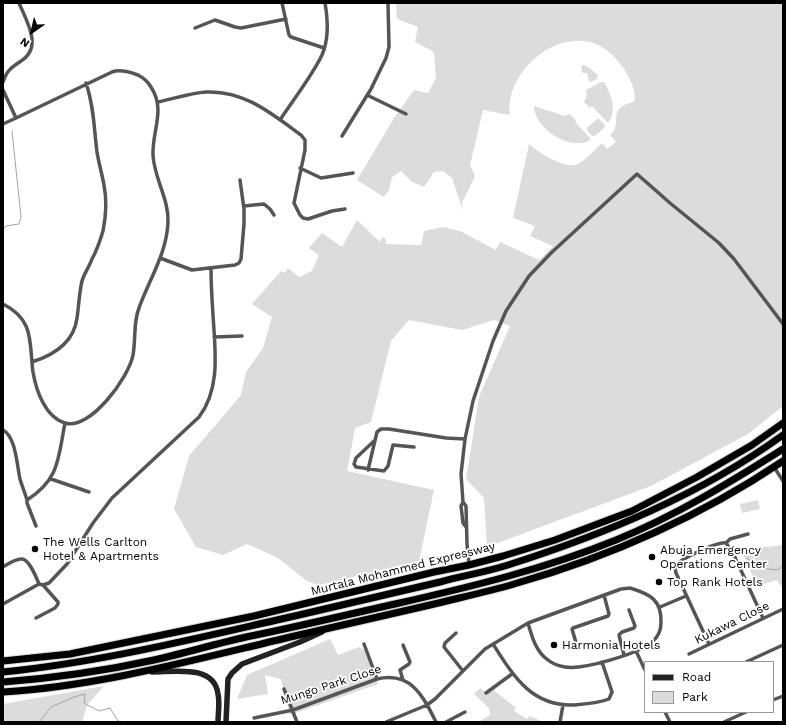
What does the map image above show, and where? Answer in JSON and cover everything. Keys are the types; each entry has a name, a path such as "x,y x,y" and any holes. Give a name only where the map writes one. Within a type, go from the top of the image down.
{"highway":[{"name":"Murtala Mohammed Expressway","path":"4,661 70,654 254,616 434,572 469,565 555,540 632,511 698,477 752,445 783,423"},
{"name":"Murtala Mohammed Expressway","path":"3,672 99,659 190,640 506,566 590,537 642,515 719,476 758,453 783,435"},
{"path":"719,476 752,445"},
{"path":"3,682 80,674 266,634 487,583 569,558 616,540 703,498 783,449"},
{"path":"3,692 32,690 139,672 480,593 548,574 614,550 683,519 783,461"},
{"path":"662,519 683,519"},
{"path":"555,540 590,537"},
{"path":"548,574 569,558"},
{"path":"266,634 309,633"},
{"path":"140,640 190,640"},
{"path":"147,670 180,653"},
{"path":"3,669 26,659"},
{"path":"3,698 32,690"}],"main road":[{"path":"226,722 228,679 232,673 242,664 300,642 330,628"},
{"path":"139,672 194,672 208,676 213,680 219,695 218,722"}],"street":[{"path":"3,82 4,72 29,54 33,44 33,38 19,3"},
{"path":"282,3 289,35 324,48"},
{"path":"280,120 306,82 322,54 326,37 327,15 325,3"},
{"path":"342,136 367,95 386,58 389,48 388,3"},
{"path":"195,28 215,20 241,28 286,19"},
{"path":"3,124 86,83 115,71 130,72 140,76 148,83 158,102 153,156 168,221 166,238 160,258 138,309 133,356 127,373 119,385 93,415 79,423 65,423 52,414 42,400 33,372 31,343 25,325 14,311 3,304"},
{"path":"32,362 51,355 57,351 71,336 75,329 78,318 78,298 82,279 98,246 102,231 106,209 105,187 97,154 92,103 86,83"},
{"path":"3,90 16,118"},
{"path":"158,102 203,92 229,93 244,97 257,104 301,135 305,140 305,150 300,168 294,203 301,217 308,219 332,211 345,209"},
{"path":"367,95 406,114"},
{"path":"300,168 321,178 353,172"},
{"path":"469,565 466,527 462,523 461,506 463,502 461,474 475,392 493,341 506,311 529,276 551,253 637,174 719,243 734,259 783,324"},
{"path":"160,258 190,270 211,269 235,265 240,262 244,224 244,206 240,180"},
{"path":"244,206 264,204 274,215"},
{"path":"3,604 41,584 48,583 67,564 93,523 112,498 201,414 209,402 215,374 211,269"},
{"path":"214,337 242,336"},
{"path":"27,500 51,479 56,467 65,423"},
{"path":"368,470 377,432 385,429 446,438 466,439"},
{"path":"3,430 6,432 15,450 20,479 27,504 36,526"},
{"path":"375,440 354,461 354,466 382,472 386,470 394,445 414,447"},
{"path":"774,467 783,481"},
{"path":"51,479 90,492"},
{"path":"709,644 686,596 675,568 681,561 715,544 723,542 726,543 730,539 748,534"},
{"path":"726,543 733,553 763,618"},
{"path":"3,567 20,558 23,559 29,564 41,584 58,604 55,608 36,618"},
{"path":"386,722 427,704 445,690 475,658 492,644 528,623 621,589 630,588 650,596 660,607 661,626 656,638 646,647 602,662 575,667 566,667 556,665 542,655 536,646 528,623"},
{"path":"577,646 573,628 610,614 604,595"},
{"path":"660,607 686,596"},
{"name":"Kukawa Close","path":"689,654 783,609"},
{"path":"624,655 619,635 622,632 634,628 635,626 629,610"},
{"path":"456,632 445,643 444,647 463,671"},
{"path":"364,644 377,679"},
{"path":"492,644 512,674 526,689 545,700 563,705 583,705 609,699 612,692 602,662"},
{"path":"403,645 410,662 400,670 403,680 419,693 427,704 436,722"},
{"path":"748,661 783,645"},
{"path":"636,651 644,668"},
{"path":"486,693 512,674"},
{"name":"Mungo Park Close","path":"254,718 293,710 377,679 389,677 403,680"},
{"path":"284,688 297,722"},
{"path":"560,722 563,705"},
{"path":"446,722 465,712"},
{"path":"666,713 670,722"},
{"path":"724,722 744,713"}],"green space":[{"path":"396,3 783,3 783,406 748,434 651,486 487,547 484,498 466,479 479,397 510,326 494,320 462,330 409,320 391,341 371,422 355,428 347,471 434,490 419,561 319,585 307,581 278,558 247,544 223,555 196,547 174,509 189,456 241,395 246,372 263,348 272,317 252,304 281,271 285,273 288,268 299,277 312,271 319,255 309,248 322,233 342,247 357,220 380,242 382,237 385,238 386,244 421,245 424,231 443,227 460,231 496,250 500,242 539,260 553,246 530,236 535,226 513,218 529,144 552,159 566,165 578,164 602,143 607,149 616,142 610,135 616,126 617,112 620,108 633,102 635,99 631,81 626,72 618,61 605,49 594,43 583,41 569,42 555,46 542,53 530,63 521,74 514,87 510,101 510,115 483,110 470,165 475,176 462,203 463,211 452,178 443,171 434,172 424,187 412,182 401,171 392,177 389,190 384,197 357,180 394,118 414,90 428,93 436,78 434,52 415,42 418,27 397,19"},
{"path":"584,65 598,75 596,80 589,82 587,73 582,73 581,66"},
{"path":"601,82 604,82 609,91 613,107 613,112 609,122 607,122 592,106 590,108 584,102 587,95 586,90"},
{"path":"534,106 565,116 570,114 576,120 575,122 590,138 590,140 582,143 573,143 554,136 546,130 540,122"},
{"path":"597,119 605,125 604,128 595,136 592,136 587,128"},
{"path":"758,500 760,509 742,513 740,504"},
{"path":"783,545 783,589 777,580 757,586 741,550"},
{"path":"330,639 338,655 359,647 364,650 378,684 290,715 281,679 265,675 268,694 237,699 247,675"},
{"path":"104,686 87,705 82,722 3,722 3,704"},
{"path":"480,688 485,692 491,688 516,708 514,711 527,719 530,716 543,722 478,722 490,715 489,708 474,694"}],"waterway":[{"path":"3,230 6,226 19,224 21,217 12,131"},
{"path":"747,558 760,568 777,570 783,566"},
{"path":"39,722 51,707 85,694 84,703 99,711 110,708 118,721 126,722"}],"place":[{"name":"The Wells Carlton Hotel & Apartments","path":"35,549"},
{"name":"Abuja Emergency Operations Center","path":"652,557"},
{"name":"Top Rank Hotels","path":"659,582"},
{"name":"Harmonia Hotels","path":"554,645"}]}
